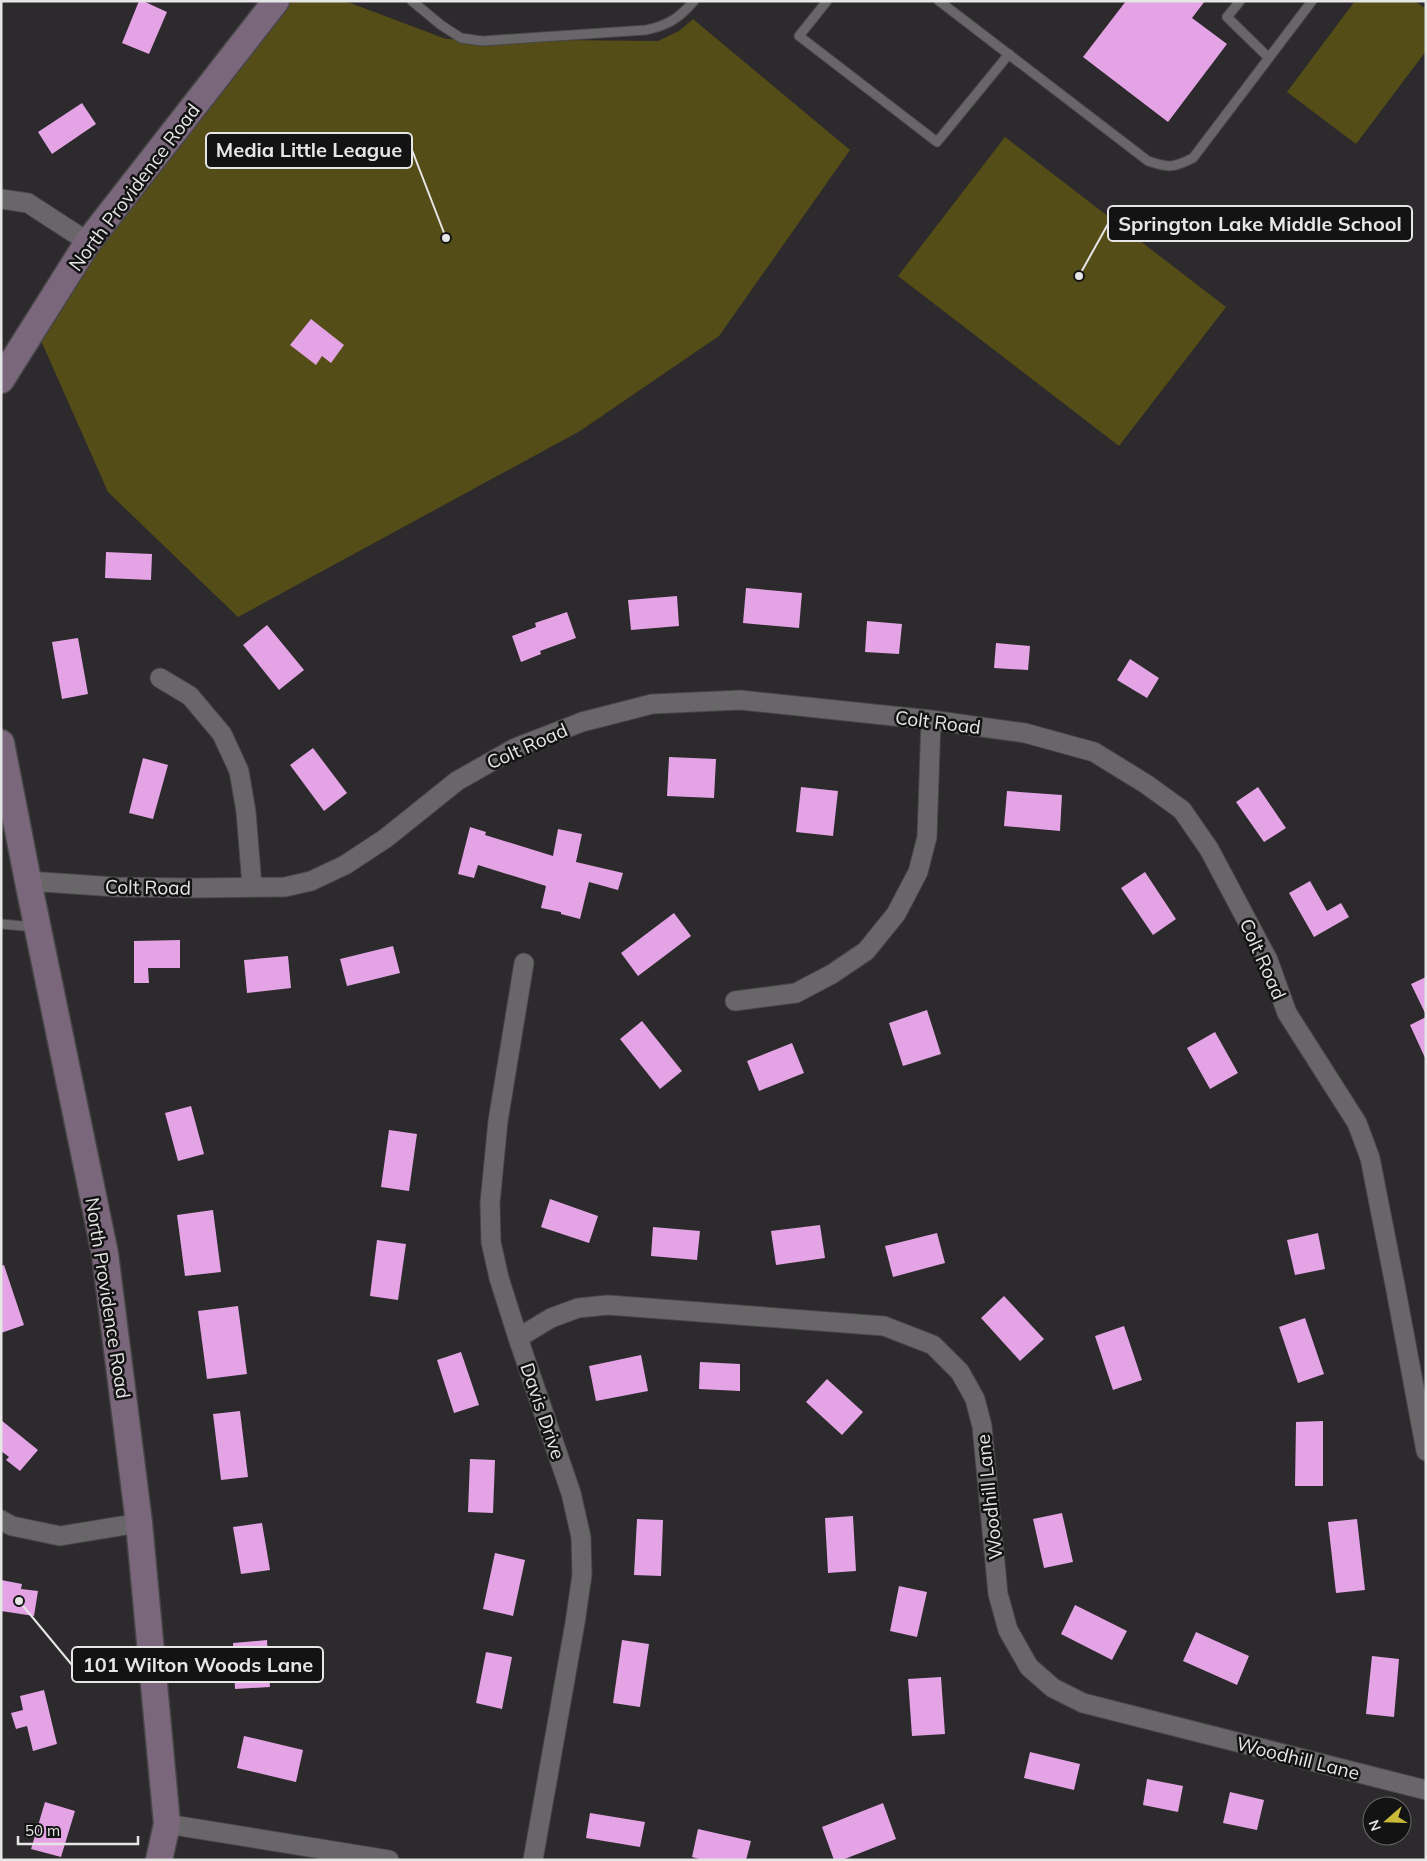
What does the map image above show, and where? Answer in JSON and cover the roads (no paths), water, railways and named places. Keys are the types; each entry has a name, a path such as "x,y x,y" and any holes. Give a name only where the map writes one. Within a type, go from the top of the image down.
{"main road":[{"name":"North Providence Road","path":"1,380 88,242 276,1"},
{"name":"North Providence Road","path":"1,743 37,928 105,1254 139,1523 167,1824 159,1860"}],"street":[{"path":"1,199 28,203 88,242"},
{"path":"160,678 190,696 222,734 240,771 246,812 252,886"},
{"name":"Colt Road","path":"28,881 116,887 285,887 312,881 345,865 386,838 457,781 515,748 582,722 652,704 740,700 931,720 1025,733 1094,752 1146,784 1182,810 1209,849 1268,960 1287,1013 1357,1123 1367,1149 1396,1285 1426,1451"},
{"path":"735,1000 796,993 832,974 866,951 896,914 918,872 927,837 931,720"},
{"name":"Davis Drive","path":"524,964 498,1121 490,1203 491,1242 499,1278 518,1338 571,1493 581,1537 582,1575 533,1860"},
{"name":"Woodhill Lane","path":"518,1338 551,1318 578,1308 608,1304 884,1326 933,1345 960,1372 975,1399 982,1426 998,1594 1008,1630 1029,1667 1053,1688 1083,1703 1426,1790"},
{"path":"1,1520 12,1526 60,1536 139,1523"},
{"path":"167,1824 389,1860"}],"lane":[{"path":"412,1 441,25 461,38 482,41 646,30 663,27 681,16 694,1"},
{"path":"827,1 799,36 937,142 1009,54"},
{"path":"939,1 1148,161 1166,167 1181,164 1193,158 1312,1"},
{"path":"1240,1 1227,17 1269,58"},
{"path":"1,924 37,928"}],"place":[{"name":"Media Little League","path":"446,238"},
{"name":"Springton Lake Middle School","path":"1079,276"},
{"name":"101 Wilton Woods Lane","path":"19,1601"}]}
